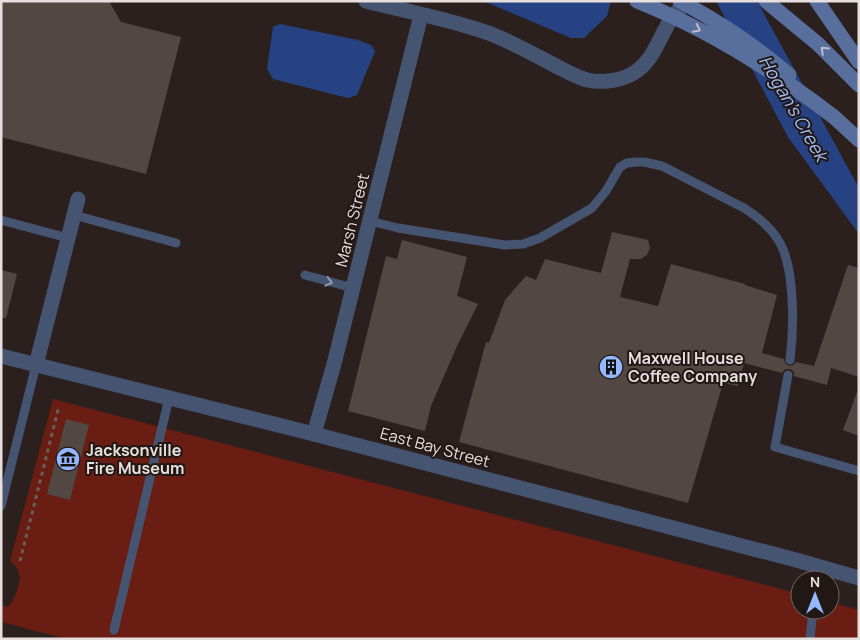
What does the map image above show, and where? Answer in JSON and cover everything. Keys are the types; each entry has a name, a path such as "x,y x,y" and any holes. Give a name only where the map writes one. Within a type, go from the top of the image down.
{"main road":[{"path":"637,1 682,21 723,43 770,72 834,117"},
{"path":"680,1 756,48 792,76 859,140"},
{"path":"766,1 818,44 859,85"},
{"path":"817,1 859,62"}],"street":[{"path":"366,1 486,32 576,76 587,80 606,81 626,76 645,64 655,51 673,15 690,1"},
{"name":"Marsh Street","path":"314,434 334,364 422,15"},
{"path":"36,365 78,199"},
{"name":"East Bay Street","path":"1,356 314,434 807,570"},
{"name":"East Bay Street","path":"840,576 859,578"}],"lane":[{"path":"370,221 398,228 505,246 523,244 540,238 592,208 606,191 620,167 627,163 636,162 654,164 744,208 757,216 779,240 786,257 789,273 793,327 790,360"},
{"path":"74,215 176,243"},
{"path":"1,220 68,238"},
{"path":"305,275 353,288"},
{"path":"1,506 36,365"},
{"path":"788,374 775,447 859,471"},
{"path":"114,630 169,398"},
{"path":"810,639 812,620"}],"path":[{"path":"20,561 59,406"}],"shaded area":[{"path":"53,399 790,591 790,620 840,620 840,605 859,610 859,639 67,639 1,622 1,605 7,607 10,604 19,584 17,568 10,561"}],"water":[{"path":"483,1 611,1 607,16 584,38 571,38"},
{"name":"Hogan's Creek","path":"716,1 757,1 859,188 859,234 788,137"},
{"path":"280,24 358,40 371,45 375,51 357,95 348,98 273,79 267,69 273,27"}],"building":[{"path":"1,1 109,1 121,22 181,37 146,174 1,137"},
{"name":"Maxwell House Coffee Company","path":"612,232 648,240 650,248 647,255 641,259 630,259 620,297 658,306 671,264 745,284 777,295 762,353 784,359 785,363 789,366 796,362 814,366 848,265 859,268 859,377 831,368 827,385 794,376 794,372 790,369 785,369 782,373 744,363 738,386 723,383 688,503 459,442 486,342 489,343 505,300 526,276 536,280 545,259 601,273"},
{"path":"402,240 467,257 457,296 478,304 431,406 425,431 348,411 386,256 397,259"},
{"path":"1,270 17,274 6,318 1,318"},
{"path":"857,392 859,392 859,436 843,430"},
{"name":"Jacksonville Fire Museum","path":"66,419 89,425 70,500 47,494"}],"place":[{"name":"Maxwell House Coffee Company","path":"611,367"},
{"name":"Jacksonville Fire Museum","path":"68,459"}]}
